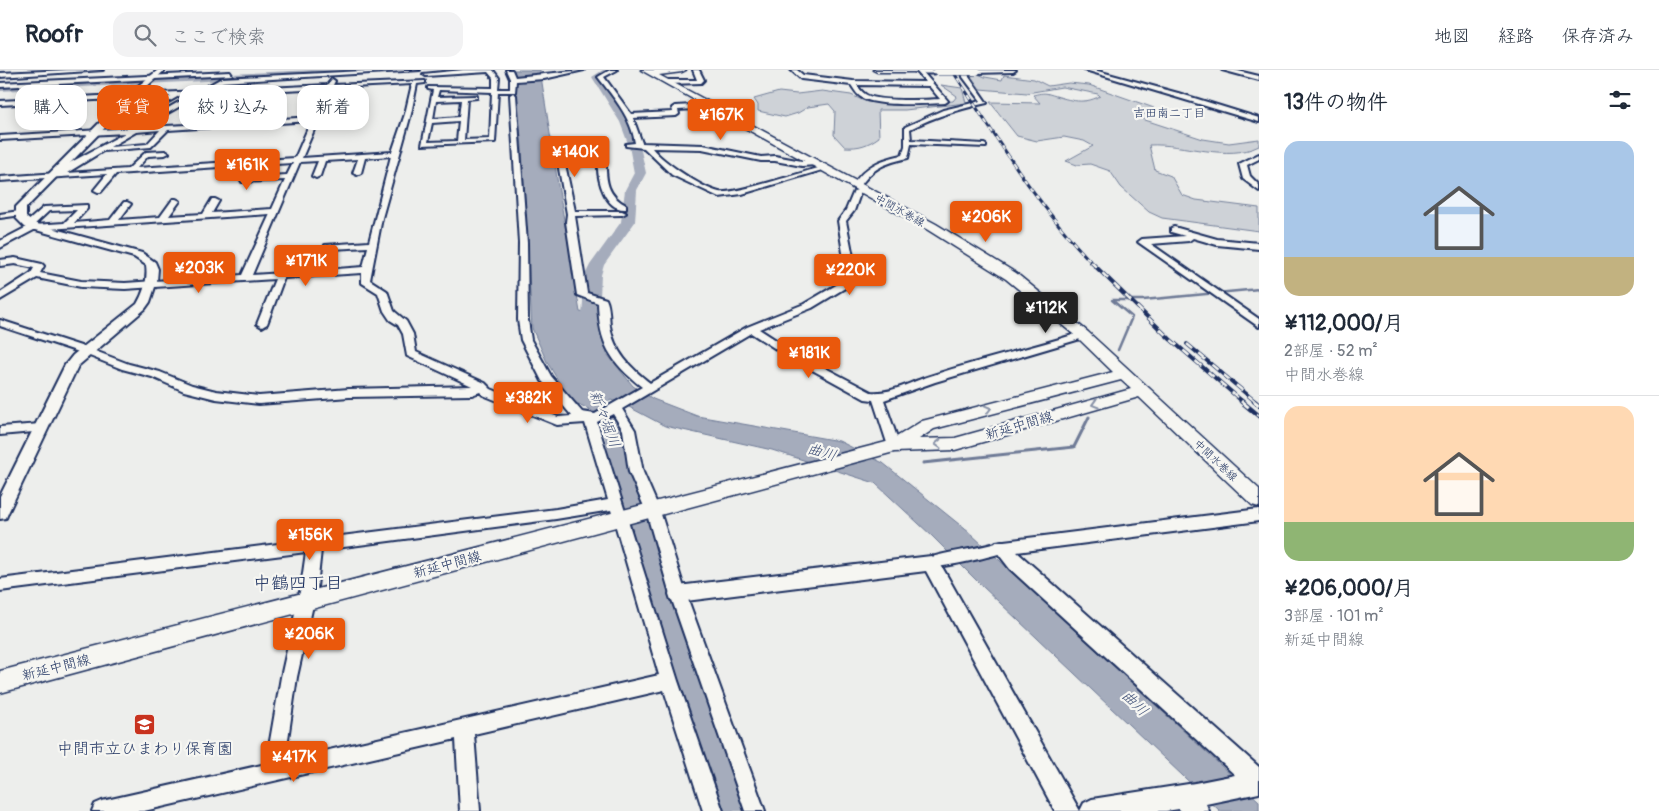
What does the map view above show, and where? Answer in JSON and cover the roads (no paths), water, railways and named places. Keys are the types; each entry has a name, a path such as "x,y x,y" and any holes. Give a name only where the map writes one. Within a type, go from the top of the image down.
{"main road":[{"name":"中間水巻線","path":"648,71 682,70"},
{"path":"877,70 916,70"},
{"name":"中間水巻線","path":"648,71 987,260 1038,297 1083,335 1259,500"},
{"name":"新延中間線","path":"894,446 928,425 1125,374"},
{"name":"新延中間線","path":"0,682 306,602 621,513 650,511 894,446 955,444 1142,391"}],"street":[{"path":"0,75 26,72 100,70"},
{"path":"144,85 162,70"},
{"path":"190,76 195,70"},
{"path":"0,91 149,81 190,76 315,70"},
{"path":"0,85 223,80 336,72 417,70"},
{"path":"436,88 424,144 493,141 496,78 490,70 427,72 419,82 395,154 378,218 365,281 382,292 389,311 394,318 402,323 408,334 410,354 481,386 486,392 556,421 594,418 615,408 751,329 808,306 847,283 851,272 842,221 850,210 856,193 860,188 862,175 871,166 905,156 908,146 907,128 912,125 972,104 985,102 966,77 965,70"},
{"path":"435,99 464,98 513,91 513,79 509,70"},
{"path":"513,79 544,78 581,70"},
{"path":"614,70 601,77 615,92 642,145 675,173 719,195 738,192 821,166"},
{"path":"668,82 699,82 701,80 696,70"},
{"path":"794,70 801,78 853,84 928,84"},
{"path":"853,84 862,95 878,99 945,101 939,92 928,84 916,70"},
{"path":"916,70 1013,70"},
{"path":"1088,70 1176,94 1259,120"},
{"path":"1225,70 1259,78"},
{"path":"330,85 336,72"},
{"path":"450,89 454,72"},
{"path":"214,85 234,74"},
{"path":"487,79 496,78"},
{"path":"419,82 423,88 495,93"},
{"path":"352,85 419,82"},
{"path":"860,92 870,92"},
{"path":"929,92 939,92"},
{"path":"513,95 523,243 523,320 526,340 532,354 551,384 578,414 594,418"},
{"path":"0,103 97,98"},
{"path":"460,143 464,98"},
{"path":"628,116 676,114 675,108 711,106"},
{"path":"430,121 462,119"},
{"path":"0,138 136,130"},
{"path":"0,513 67,374 78,358 141,306 146,299 153,272 151,264 146,259 33,227 23,221 20,213 21,207 25,201 66,168 136,130"},
{"path":"100,149 149,146 164,130"},
{"path":"246,278 311,130"},
{"path":"56,175 97,132"},
{"path":"907,142 984,146"},
{"path":"571,214 623,210 600,180 601,145 558,146 571,214 570,222 582,295 603,301 603,320 608,342 616,359 629,373 650,388"},
{"path":"628,145 698,146 744,157 761,159 769,157 821,166"},
{"path":"131,170 146,154 165,153"},
{"path":"0,179 395,154"},
{"path":"357,173 362,156"},
{"path":"1259,156 1243,164 1246,177 1259,189"},
{"path":"316,176 322,159"},
{"path":"561,162 602,161"},
{"path":"254,163 245,180 290,177"},
{"path":"98,190 114,171"},
{"path":"206,216 215,200"},
{"path":"163,219 176,201"},
{"path":"112,223 127,204"},
{"path":"0,245 33,227 47,209 84,206 66,226"},
{"path":"33,227 275,211"},
{"path":"0,216 20,213"},
{"path":"1174,230 1217,242 1259,246"},
{"path":"1196,237 1142,242 1259,324"},
{"path":"318,274 328,247 374,244"},
{"path":"0,263 15,262 39,266 35,276 0,297"},
{"path":"35,276 103,286 280,277 366,270"},
{"path":"262,324 280,277"},
{"path":"0,323 126,366 156,374 188,388 248,399 283,399 349,393 472,391 481,386"},
{"path":"751,329 803,361 869,396 878,398 931,379 1016,356 1083,335"},
{"path":"878,398 894,446"},
{"path":"615,408 629,430 636,472 755,811"},
{"path":"594,418 669,681 713,811"},
{"path":"0,431 41,428"},
{"path":"0,585 314,545 621,513"},
{"path":"678,594 1259,515"},
{"path":"274,771 289,677 306,602 314,545"},
{"path":"998,549 1256,782"},
{"path":"937,560 1068,811"},
{"path":"112,810 669,681"},
{"path":"464,727 470,811"},
{"path":"1092,811 1191,801 1256,782"}],"water":[{"name":"曲川","path":"514,70 540,70 580,312 597,315 607,354 633,386 653,399 697,416 839,441 883,463 970,533 1259,801 1259,811 1220,811 875,483 772,450 665,426 629,407 611,400 593,411 570,400 547,362 532,328 522,147"}],"waterway":[{"path":"0,88 367,70"},
{"name":"新々堀川","path":"589,342 593,275 597,265 628,222 631,190 640,173 638,159 625,122 597,77 609,70"},
{"path":"1118,350 1132,317 1112,300 1143,300 1259,289"},
{"name":"新々堀川","path":"591,383 599,407 613,430 625,479 736,811"},
{"path":"923,463 1074,447 1089,417"}],"railway":[{"path":"952,70 1035,194 1092,263"},
{"path":"1092,263 1170,339 1243,402"},
{"path":"1187,344 1256,402"},
{"path":"1241,401 1259,416"},
{"path":"1254,401 1259,405"}],"place":[{"name":"中間市立ひまわり保育園","path":"145,724"}],"district":[{"name":"吉田南二丁目","path":"1169,113"},
{"name":"中鶴四丁目","path":"298,583"}]}
